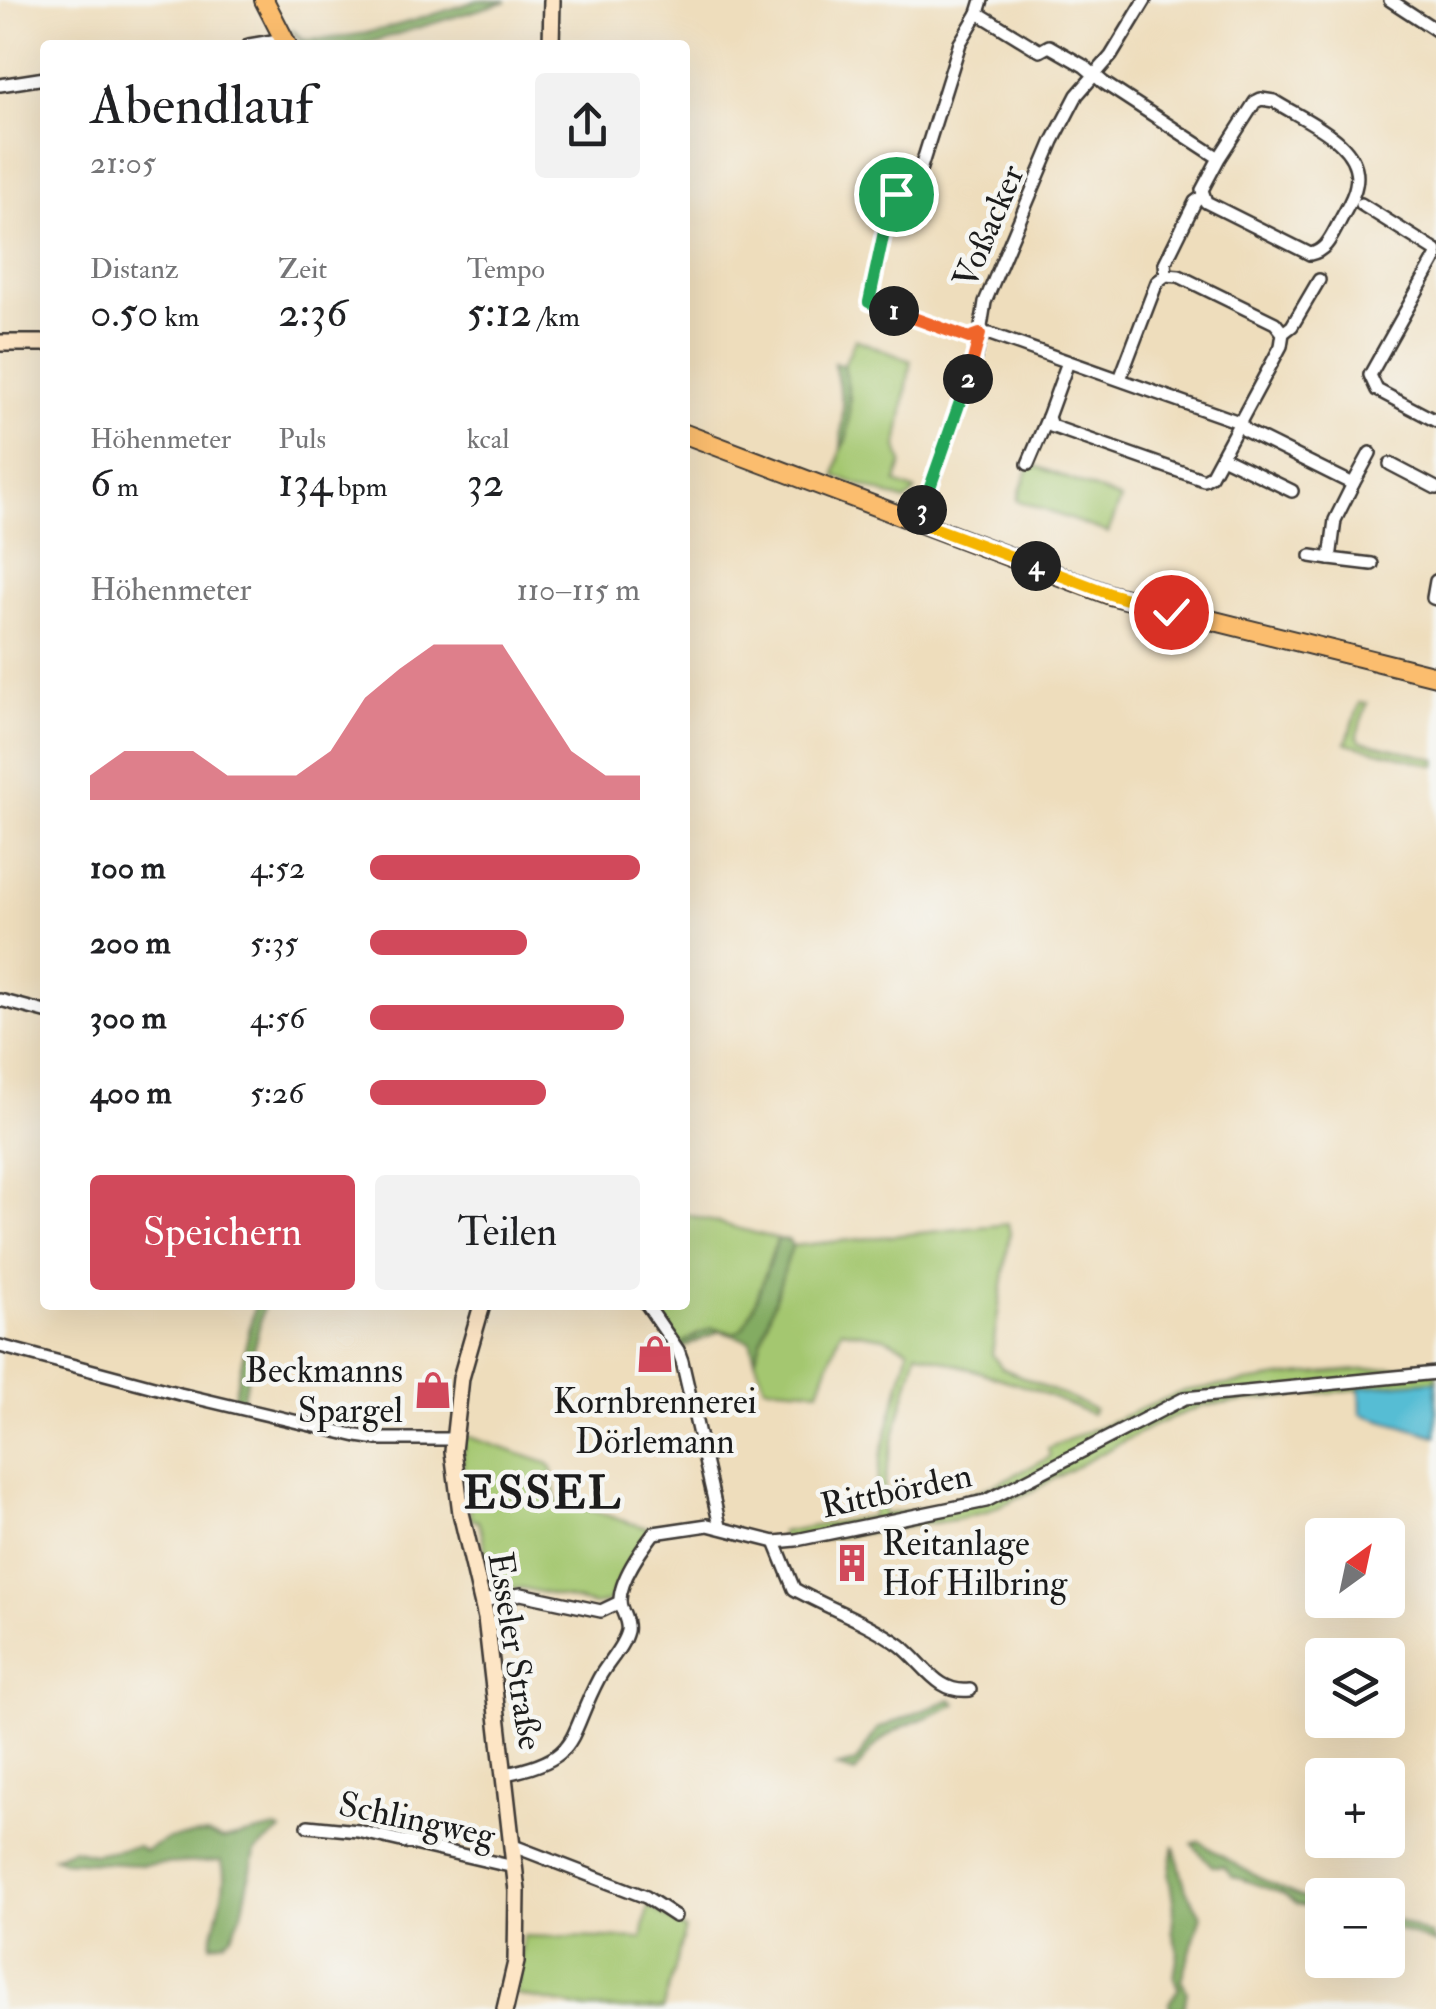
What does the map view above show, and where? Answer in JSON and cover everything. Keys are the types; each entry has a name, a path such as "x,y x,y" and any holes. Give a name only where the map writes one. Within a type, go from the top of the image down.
{"main road":[{"path":"264,0 285,40"},
{"path":"550,40 552,0"},
{"path":"0,343 40,343"},
{"path":"690,436 1143,605 1436,676"},
{"name":"Esseler Straße","path":"481,1310 461,1378 453,1439 456,1486 482,1601 514,1867 519,1928 505,2009"}],"street":[{"name":"Voßacker","path":"918,522 977,352 985,302 1053,142 1077,94 1111,56 1144,0"},
{"path":"1390,0 1436,30"},
{"path":"1219,158 1049,46 1040,51 980,7 960,43 912,196 896,194 891,199 869,302 969,338 990,334 1239,422 1246,431 1353,484"},
{"path":"0,86 40,79"},
{"path":"1166,275 1165,264 1195,202 1203,196 1205,183 1254,102 1267,99 1344,147 1354,159 1358,182 1325,247 1315,254 1304,253 1212,207 1203,196"},
{"path":"1361,204 1436,254 1370,375 1377,390 1436,421"},
{"path":"1120,380 1157,282 1166,275 1179,276 1275,324 1284,333"},
{"path":"1048,417 1056,430 1200,480 1212,476 1281,346 1284,333 1319,280"},
{"path":"1028,464 1068,362"},
{"path":"1330,559 1335,520 1370,453"},
{"path":"1222,457 1292,491"},
{"path":"1390,464 1436,488"},
{"path":"1311,556 1372,564"},
{"path":"1436,581 1436,599"},
{"path":"0,1000 40,1011"},
{"path":"650,1310 682,1362 720,1526"},
{"path":"0,1346 357,1436 453,1439"},
{"name":"Rittbörden","path":"505,1774 546,1765 570,1745 600,1676 627,1631 620,1602 635,1559 654,1534 720,1526 775,1542 986,1501 1184,1398 1436,1373"},
{"path":"775,1542 794,1589 898,1644 945,1688 957,1692 970,1690"},
{"path":"482,1601 521,1594 601,1611 620,1602"},
{"name":"Schlingweg","path":"308,1826 358,1831 514,1867"},
{"path":"511,1845 623,1886 675,1916"}],"green space":[{"path":"479,0 507,1 378,40 304,40 349,36"},
{"path":"855,339 911,361 897,447 902,463 896,483 916,491 905,501 835,476 841,449 847,441 850,397 844,365"},
{"path":"834,363 844,365 848,396 848,431 841,449 843,406"},
{"path":"1030,464 1121,499 1108,533 1017,500"},
{"path":"1360,703 1367,703 1357,735 1360,741 1436,759 1436,766 1346,743"},
{"path":"690,1215 778,1239 744,1327 738,1332 706,1331 680,1344 658,1310 690,1310"},
{"path":"1008,1224 1010,1233 992,1354 1002,1368 1094,1409 1091,1414 1036,1390 917,1352 890,1455 883,1515 939,1506 996,1484 1050,1457 1048,1448 1184,1391 1294,1375 1436,1364 1436,1381 1201,1406 1152,1426 986,1512 782,1545 781,1532 872,1516 881,1456 909,1349 884,1337 841,1330 819,1390 765,1386 755,1359 792,1246"},
{"path":"778,1239 789,1240 792,1246 755,1359 750,1341 720,1331 682,1348 680,1344 711,1328 734,1333 742,1329"},
{"path":"254,1310 263,1310 242,1401 273,1413 237,1404 234,1396"},
{"path":"463,1435 547,1463 551,1466 557,1502 655,1529 631,1556 608,1602 595,1605 523,1588 496,1589 478,1521 471,1519"},
{"path":"951,1699 956,1704 889,1735 855,1773 837,1767 856,1762 877,1729"},
{"path":"276,1828 281,1831 255,1852 242,1913 232,1935 211,1944 223,1890 221,1861 142,1865 63,1861 53,1857 73,1849 93,1854 138,1846 145,1851 167,1839 207,1834 223,1840"},
{"path":"1199,1841 1259,1877 1305,1897 1305,1906 1284,1894 1232,1876 1224,1866 1212,1866 1192,1844"},
{"path":"1174,1845 1186,1890 1201,1915 1182,1980 1187,1992 1184,2009 1170,2009 1169,2003 1179,1988 1174,1977 1178,1952 1172,1931 1174,1908 1169,1875"},
{"path":"648,1906 685,1929 663,2009 588,2009 516,1995 523,1936 642,1939"},
{"path":"1405,1924 1431,1935 1436,1944 1405,1932"}],"water":[{"path":"1436,1381 1436,1436 1361,1414 1360,1387"}],"place":[{"name":"Kornbrennerei Dörlemann","path":"655,1354"},
{"name":"Beckmanns Spargel","path":"433,1390"},
{"name":"Reitanlage Hof Hilbring","path":"852,1563"}],"district":[{"name":"ESSEL","path":"543,1492"}],"route":[{"path":"896,194 891,199 869,302 969,338 980,334 918,522 1110,594 1171,612"}]}
